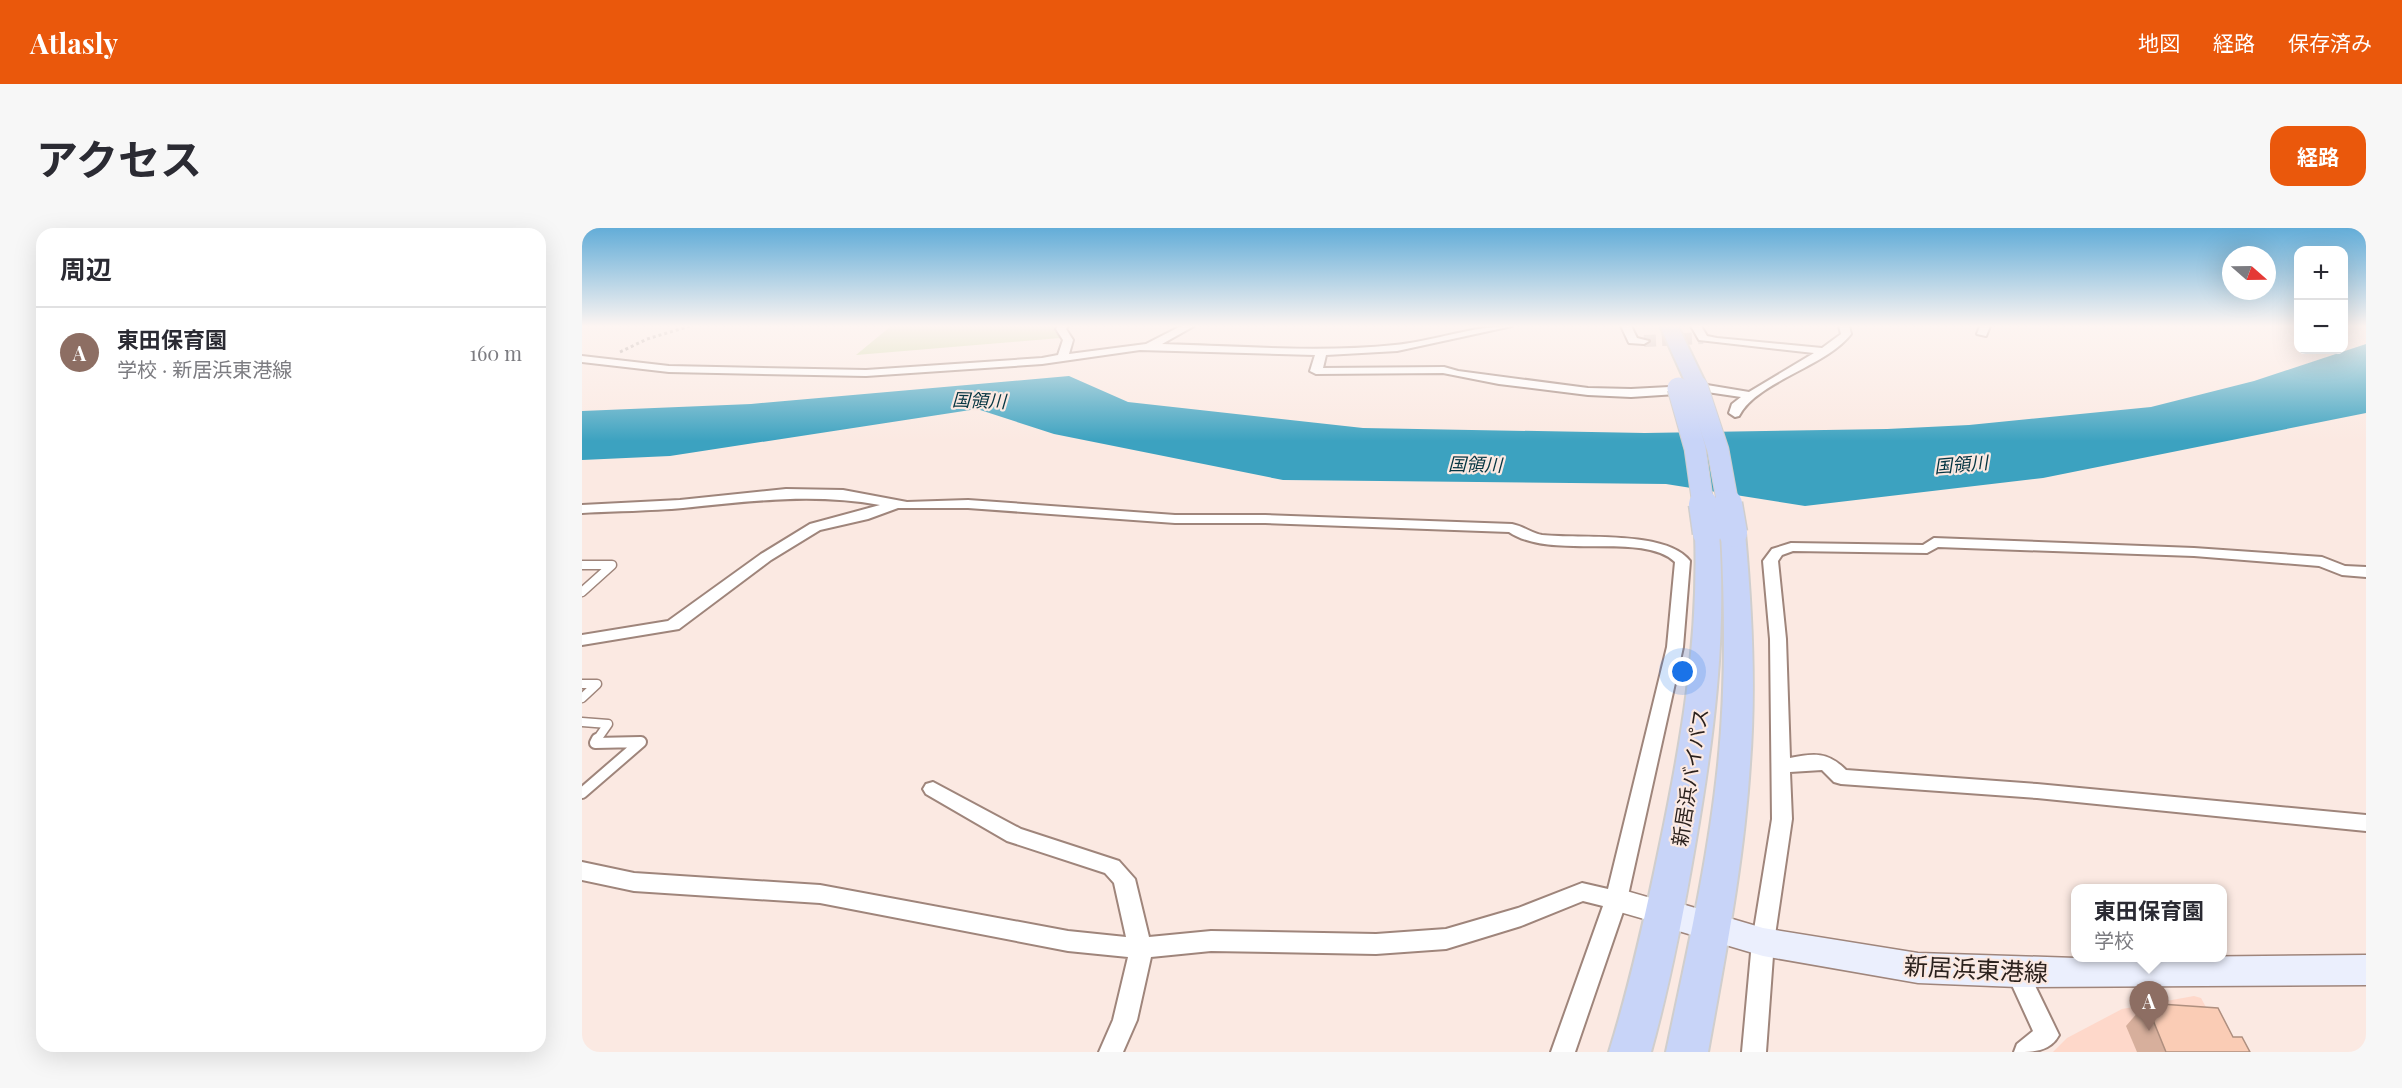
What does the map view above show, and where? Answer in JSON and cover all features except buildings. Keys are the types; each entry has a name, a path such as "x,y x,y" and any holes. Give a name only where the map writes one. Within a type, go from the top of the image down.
{"highway":[{"name":"新居浜バイパス","path":"1670,364 1687,386"},
{"name":"新居浜バイパス","path":"1630,1052 1665,913 1691,776 1720,533 1718,450 1687,386 1681,364"},
{"name":"新居浜バイパス","path":"1687,1052 1731,796 1739,678 1738,602 1720,533"}],"main road":[{"name":"新居浜東港線","path":"1665,913 1763,942 1918,968 2017,972 2366,970"}],"street":[{"path":"630,364 669,369 830,374 978,364"},
{"path":"1318,364 1316,371 1444,370 1456,374 1562,388 1630,393 1717,390 1750,396"},
{"path":"1735,413 1736,407 1750,396 1804,364"},
{"path":"582,509 680,504 786,493 843,494 894,504 968,504 1175,519 1265,519 1512,528 1517,534 1536,539 1640,543 1671,550 1683,561 1675,647 1616,900 1563,1052"},
{"path":"582,640 674,625 766,557 815,527 873,513 894,504"},
{"path":"1754,1052 1763,942 1782,819 1783,766 1778,639 1770,561 1777,552 1791,547 1927,549 1934,542 2064,545 2322,562 2342,570 2366,572"},
{"path":"1783,766 1805,762 1827,763 1841,777 2037,791 2366,823"},
{"path":"933,789 1014,835 1112,867 1124,879 1140,948 1139,964 1125,1020 1111,1052"},
{"path":"582,871 634,882 820,894 1068,941 1140,948 1210,941 1376,944 1446,939 1521,917 1582,892 1665,913"},
{"path":"2017,972 2047,1035 2026,1052"}],"lane":[{"path":"582,565 612,565 582,592"},
{"path":"582,684 597,684 582,698"},
{"path":"582,722 608,723 595,743 641,742 582,793"}],"shaded area":[{"path":"2194,996 2201,998 2230,1052 2053,1052 2067,1038 2122,1009"}],"water":[{"name":"国領川","path":"2304,364 2366,364 2366,413 2043,478 1805,506 1666,484 1283,480 1054,434 977,409 670,456 582,460 582,411 751,404 1069,376 1128,402 1363,428 1645,433 1887,429 1969,425 2151,407 2254,381"}],"place":[{"name":"東田保育園","path":"2149,1031"}]}
